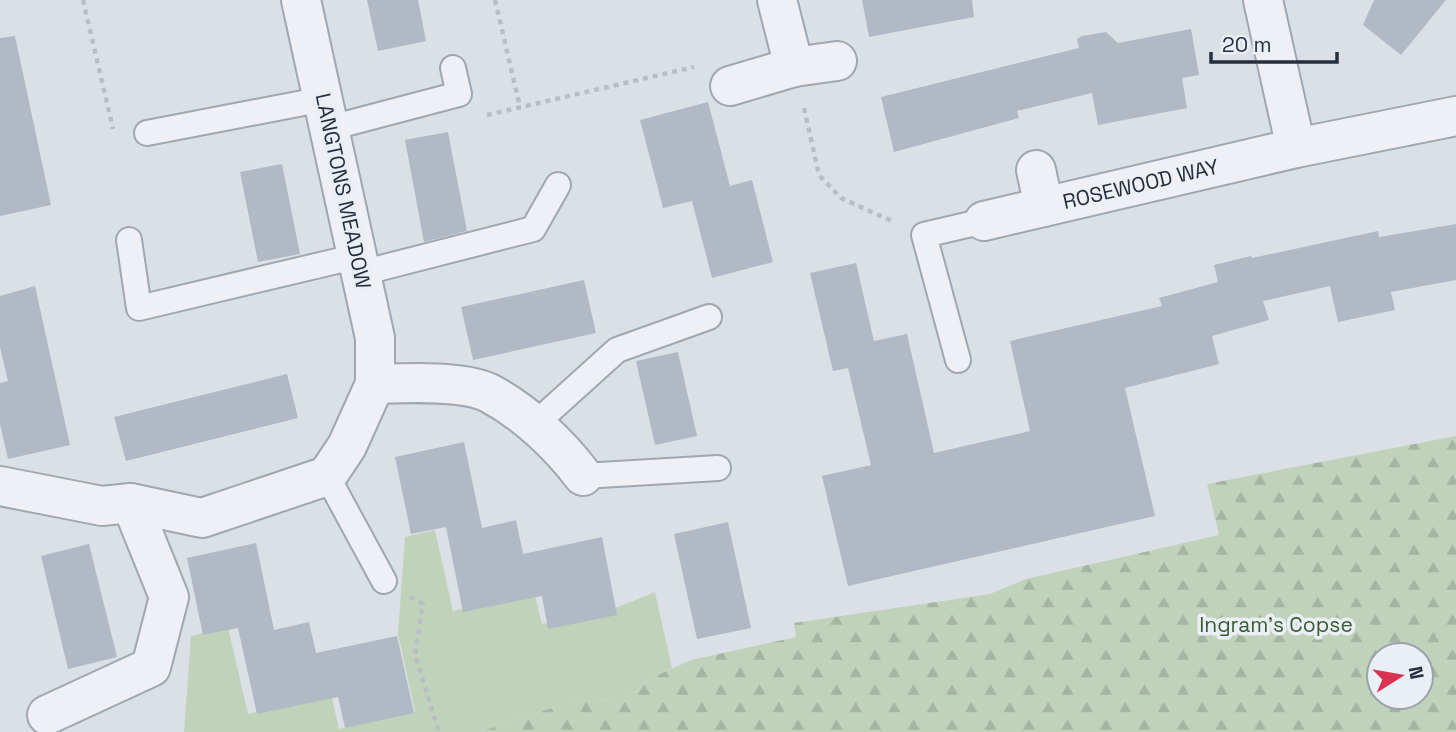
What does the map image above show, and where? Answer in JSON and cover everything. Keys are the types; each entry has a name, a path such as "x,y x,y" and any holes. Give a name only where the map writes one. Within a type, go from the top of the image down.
{"street":[{"name":"LANGTONS MEADOW","path":"301,0 375,338 375,384 347,446 327,476"},
{"path":"777,0 794,67"},
{"path":"1263,0 1296,148"},
{"path":"730,86 794,67 837,61"},
{"name":"ROSEWOOD WAY","path":"984,221 1296,148 1456,116"},
{"path":"1037,170 1044,207"},
{"path":"375,384 427,383 487,392 534,425 567,456 583,476"},
{"path":"0,486 102,506 131,503 202,518 327,476"},
{"path":"47,715 151,667 169,597 131,503"}],"lane":[{"path":"147,133 327,113 459,94 453,68"},
{"path":"129,240 138,308 533,229 558,185"},
{"path":"958,360 924,235 984,221"},
{"path":"534,425 617,350 709,317"},
{"path":"583,476 718,468"},
{"path":"327,476 384,581"}],"path":[{"path":"83,0 115,140 147,133"},
{"path":"495,0 520,107"},
{"path":"480,116 718,61 730,86"},
{"path":"794,67 819,175 841,198 924,235"},
{"path":"384,581 422,604 415,655 439,732"}],"green space":[{"name":"Ingram's Copse","path":"1456,436 1456,732 479,732 570,702 610,699 637,691 649,679 691,660 796,637 794,623 990,594 1026,579 1219,535 1207,484"},
{"path":"435,530 453,611 534,592 542,624 618,607 655,592 672,668 649,679 637,691 610,699 570,702 479,732 184,732 191,636 228,627 248,714 331,694 339,729 415,712 398,634 405,537"}],"building":[{"path":"367,0 418,0 426,41 378,51"},
{"path":"862,0 972,0 974,17 869,37"},
{"path":"1374,0 1446,0 1401,55 1363,25"},
{"path":"1191,29 1199,75 1182,78 1187,108 1098,125 1092,93 1017,111 1019,118 894,152 881,97 1079,48 1077,39 1082,36 1106,32 1118,43"},
{"path":"15,36 51,205 0,216 0,38"},
{"path":"708,102 730,186 752,180 773,262 712,278 692,201 663,208 640,120"},
{"path":"448,132 467,231 424,242 405,140"},
{"path":"282,164 300,254 258,262 240,172"},
{"path":"1456,224 1456,280 1391,292 1395,310 1338,322 1330,286 1263,301 1269,320 1212,336 1219,364 1125,388 1155,516 848,586 822,476 871,465 848,368 833,371 810,273 856,263 874,341 907,334 934,453 1030,431 1010,341 1162,306 1159,298 1218,282 1214,265 1378,231 1379,237"},
{"path":"584,280 596,333 473,360 461,307"},
{"path":"35,286 70,445 8,459 0,424 0,383 8,381 0,347 0,296"},
{"path":"678,352 697,436 655,445 636,361"},
{"path":"287,374 298,418 126,461 114,417"},
{"path":"464,442 482,528 516,520 523,554 602,537 617,615 548,629 542,596 463,612 446,527 411,534 395,457"},
{"path":"728,522 751,628 697,639 674,534"},
{"path":"256,543 274,630 309,622 316,653 397,636 414,713 345,728 338,697 257,714 238,628 203,635 187,558"},
{"path":"89,544 117,657 68,669 41,556"}]}
